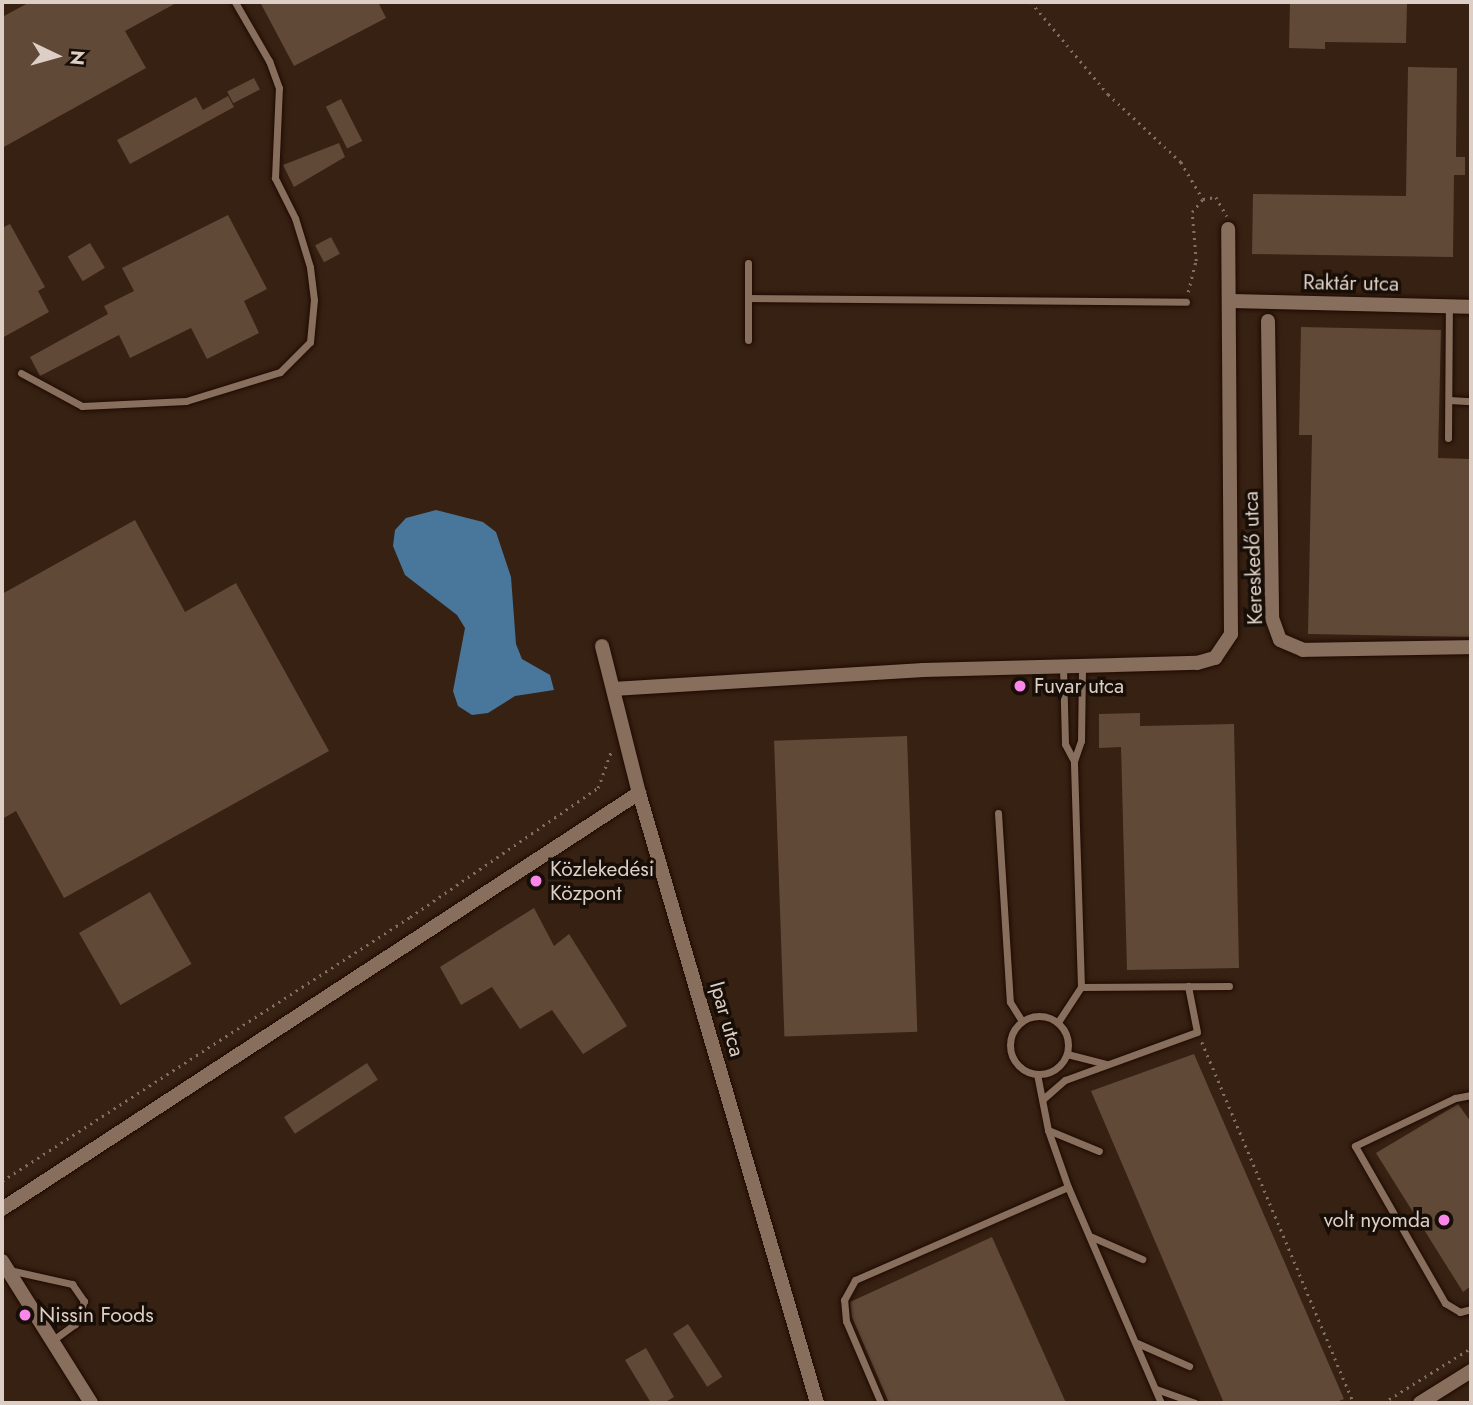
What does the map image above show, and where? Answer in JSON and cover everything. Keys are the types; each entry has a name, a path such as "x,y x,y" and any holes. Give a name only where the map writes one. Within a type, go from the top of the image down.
{"street":[{"path":"613,689 1082,665 1206,662 1228,643 1228,229"},
{"name":"Raktár utca","path":"1229,301 1471,307"},
{"name":"Kereskedő utca","path":"1268,321 1272,618 1280,640 1303,650 1471,647"},
{"name":"Ipar utca","path":"602,646 639,793 817,1403"},
{"path":"2,1209 639,793"},
{"path":"5,1265 90,1403"},
{"path":"1420,1403 1471,1371"}],"lane":[{"path":"21,373 82,406 186,401 280,372 310,342 314,300 310,267 295,218 275,178 279,89 269,61 236,2"},
{"path":"748,263 748,340"},
{"path":"748,298 1186,302"},
{"path":"1448,438 1449,306"},
{"path":"1449,400 1471,401"},
{"path":"1058,1022 1081,987 1074,761 1081,741 1082,665"},
{"path":"1063,666 1065,744 1074,761"},
{"path":"998,813 1010,1002 1022,1021"},
{"path":"1043,1099 1065,1080 1198,1032 1188,986"},
{"path":"1081,987 1229,986"},
{"path":"1040,1015 1058,1022 1068,1039 1067,1054 1055,1069 1037,1074 1020,1067 1010,1051 1011,1037 1022,1021 1040,1015"},
{"path":"1067,1054 1106,1064"},
{"path":"1037,1074 1048,1130 1068,1186 1161,1403"},
{"path":"1471,1096 1455,1098 1354,1146 1445,1303 1460,1311 1471,1309"},
{"path":"1048,1130 1099,1151"},
{"path":"881,1403 846,1321 844,1300 855,1280 1068,1186"},
{"path":"1092,1237 1142,1259"},
{"path":"5,1265 72,1284 85,1301 83,1314 75,1324 53,1339"},
{"path":"1137,1343 1189,1366"},
{"path":"1156,1389 1195,1403"}],"path":[{"path":"1031,2 1108,94 1181,162 1203,199"},
{"path":"1186,302 1196,261 1192,212 1203,199 1216,197 1226,208 1228,229"},
{"path":"2,1181 411,917 598,788 612,748"},
{"path":"1198,1032 1354,1403"},
{"path":"1383,1403 1471,1348"}],"water":[{"path":"436,510 483,522 496,532 511,577 516,644 522,659 550,675 554,690 515,696 488,713 472,715 458,706 453,691 465,628 457,615 405,575 393,546 395,530 406,518"}],"building":[{"path":"30,2 178,2 125,31 146,68 2,148 2,17"},
{"path":"260,2 378,2 386,18 294,66"},
{"path":"1290,2 1407,4 1406,43 1325,42 1325,49 1289,48"},
{"path":"1408,67 1457,68 1456,157 1465,157 1465,175 1454,175 1453,257 1252,254 1253,194 1406,196"},
{"path":"254,78 260,90 233,103 227,92"},
{"path":"228,96 234,107 130,164 117,140 196,97 203,110"},
{"path":"341,99 362,141 347,149 326,107"},
{"path":"339,143 345,157 294,187 283,165"},
{"path":"228,215 267,289 244,301 259,333 207,359 191,328 130,358 119,335 40,376 30,357 108,314 104,306 134,291 122,268"},
{"path":"10,224 45,287 38,291 49,312 2,338 2,228"},
{"path":"331,237 340,254 324,262 315,245"},
{"path":"90,243 105,268 83,281 68,256"},
{"path":"1301,327 1441,330 1438,458 1471,459 1471,637 1308,634 1312,435 1299,435"},
{"path":"135,520 185,612 236,583 329,751 64,898 16,811 2,819 2,594"},
{"path":"1140,713 1140,726 1234,724 1239,968 1127,970 1121,747 1099,748 1099,714"},
{"path":"907,736 917,1032 784,1036 774,741"},
{"path":"150,892 192,964 120,1005 79,933"},
{"path":"534,908 554,946 569,934 627,1026 583,1054 552,1010 520,1029 492,987 461,1005 440,967"},
{"path":"1194,1054 1344,1399 1334,1403 1224,1403 1091,1091"},
{"path":"367,1063 378,1080 295,1134 284,1117"},
{"name":"volt nyomda","path":"1458,1104 1471,1122 1471,1286 1463,1292 1376,1153"},
{"path":"992,1237 1066,1403 889,1403 852,1317 850,1302"},
{"path":"688,1324 722,1377 707,1387 673,1334"},
{"path":"646,1348 674,1397 664,1403 651,1403 625,1360"}],"place":[{"name":"Fuvar utca","path":"1020,686"},
{"name":"Közlekedési Központ","path":"536,881"},
{"name":"volt nyomda","path":"1444,1220"},
{"name":"Nissin Foods","path":"25,1315"}]}
